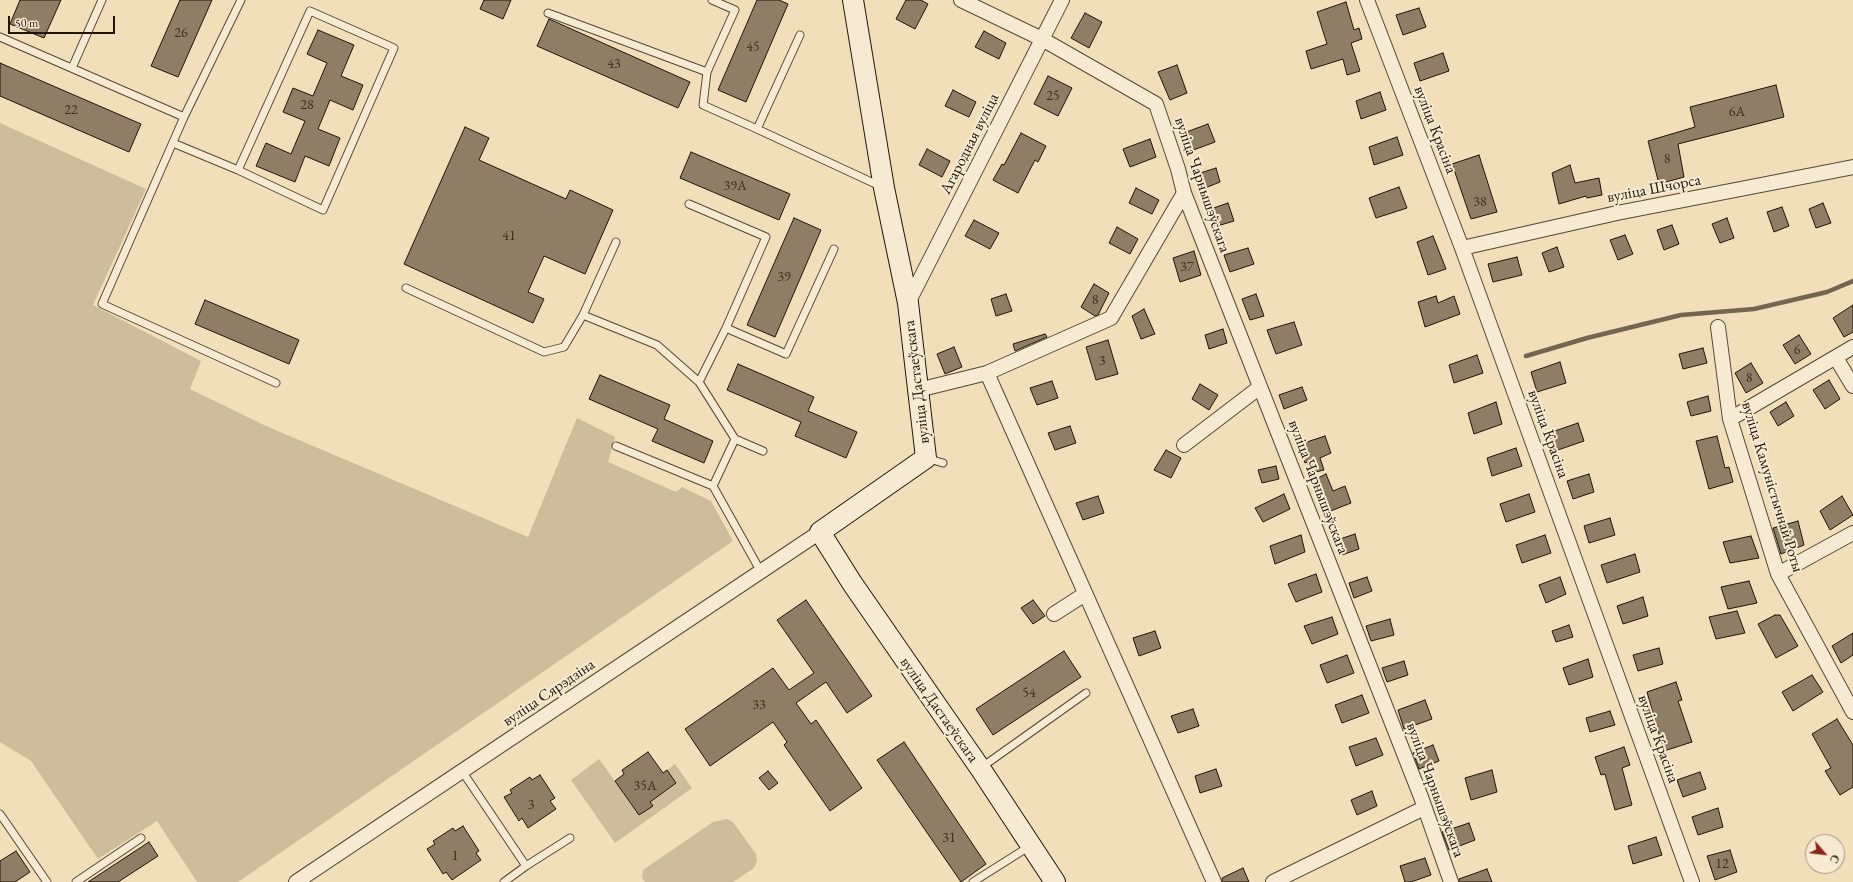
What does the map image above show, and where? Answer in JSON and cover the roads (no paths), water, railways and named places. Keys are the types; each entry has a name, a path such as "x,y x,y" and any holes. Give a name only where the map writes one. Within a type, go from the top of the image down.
{"street":[{"name":"вуліца Дастаеўскага","path":"853,0 884,188 908,303 918,390 934,461 820,532 852,583 980,768 1055,882"},
{"path":"961,0 1042,39"},
{"name":"Агародная вуліца","path":"908,303 1062,0"},
{"name":"вуліца Красіна","path":"1367,0 1462,248 1692,882"},
{"name":"вуліца Чарнышэўскага","path":"1042,39 1156,104 1178,169 1184,193 1424,808 1451,882"},
{"name":"вуліца Шчорса","path":"1462,248 1617,213 1853,167"},
{"path":"918,390 987,374 1111,318 1184,193"},
{"name":"вуліца Камуністычнай Роты","path":"1718,327 1730,419 1778,574 1853,712"},
{"path":"1730,419 1853,347"},
{"path":"1836,358 1853,386"},
{"path":"987,374 1214,882"},
{"path":"1184,445 1260,387"},
{"name":"вуліца Сярэдзіна","path":"296,882 820,532"},
{"path":"1778,574 1853,533"},
{"path":"1054,614 1085,594"},
{"path":"1273,882 1424,808"}],"lane":[{"path":"72,68 102,0"},
{"path":"241,0 184,117 102,304 276,383"},
{"path":"712,0 735,10 707,72 703,105 884,188"},
{"path":"173,143 238,170 323,210 394,48 310,11 238,170"},
{"path":"548,13 707,72"},
{"path":"757,129 800,35"},
{"path":"0,37 184,117"},
{"path":"689,204 766,237 726,328 699,382"},
{"path":"406,288 544,352 564,347 583,315 616,242"},
{"path":"726,328 786,354 834,249"},
{"path":"583,315 657,345 699,382 735,439 762,451"},
{"path":"713,486 735,439"},
{"path":"616,446 713,486 761,572"},
{"path":"980,768 1086,693"},
{"path":"462,771 526,866"},
{"path":"0,814 47,882"},
{"path":"76,882 141,838"},
{"path":"504,882 570,838"},
{"path":"974,882 1030,846"}],"waterway":[{"path":"1526,356 1587,338 1681,315 1754,309 1827,292 1853,281"}]}
